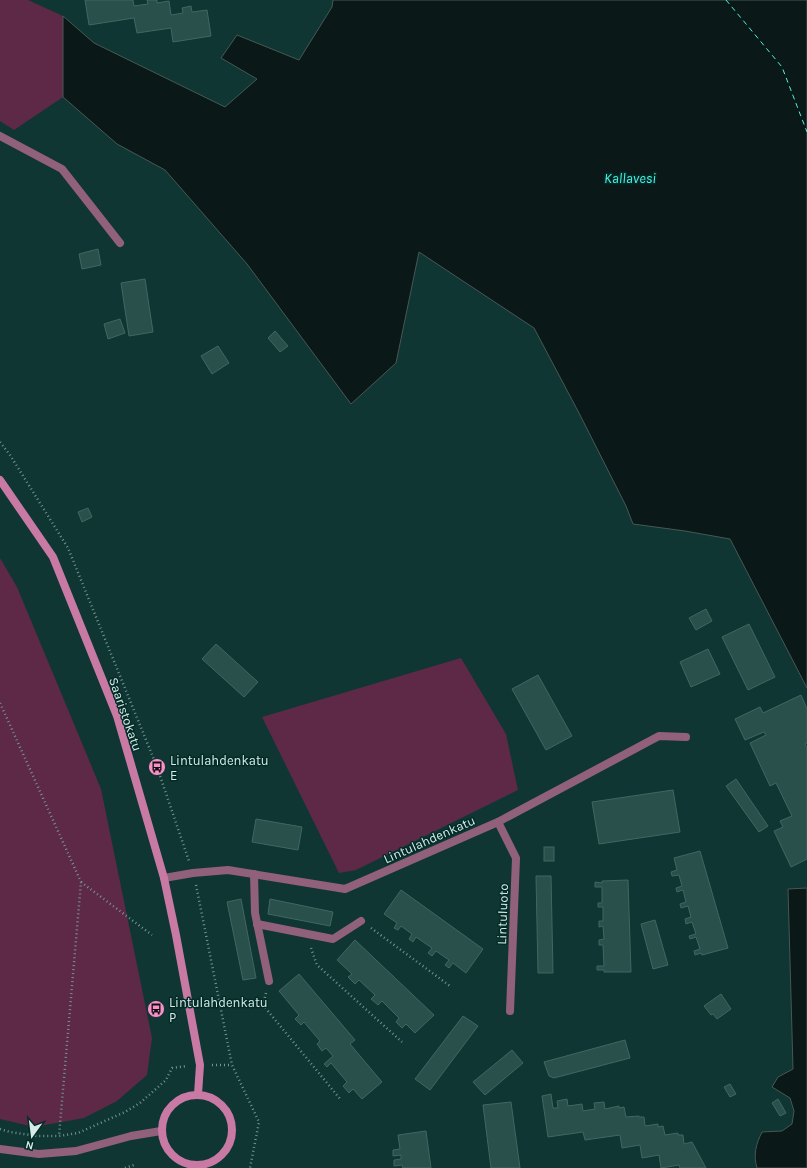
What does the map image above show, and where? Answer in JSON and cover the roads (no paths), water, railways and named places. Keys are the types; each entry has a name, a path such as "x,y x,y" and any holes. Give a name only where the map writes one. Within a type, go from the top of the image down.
{"main road":[{"name":"Saaristokatu","path":"0,480 53,557 117,716 164,878 200,1065 198,1094"},
{"path":"198,1094 210,1096 220,1102 227,1110 232,1121 233,1132 230,1144 224,1153 215,1161 205,1166 184,1163 175,1158 163,1141 161,1131 165,1114 176,1100 198,1094"}],"street":[{"path":"0,136 62,169 120,243"},
{"name":"Lintulahdenkatu","path":"164,878 193,873 228,870 345,889 498,822 659,736 686,737"},
{"name":"Lintuluoto","path":"498,822 516,858 510,1011"},
{"path":"254,874 255,913 269,981"},
{"path":"257,924 333,939 361,921"},
{"path":"0,1149 39,1154 76,1151 131,1136 161,1131"}],"water":[{"name":"Kallavesi","path":"333,0 807,0 807,688 730,539 633,524 626,506 534,328 419,252 396,363 351,404 247,264 165,170 117,144 63,97 63,16 94,43 225,107 257,79 221,58 237,35 299,60 332,7"},
{"path":"807,888 807,1168 757,1168 755,1159 756,1150 762,1132 782,1131 792,1124 794,1111 790,1098 772,1087 778,1077 793,1069 788,889"}],"place":[{"name":"Lintulahdenkatu E","path":"157,767"},
{"name":"Lintulahdenkatu P","path":"156,1009"}]}
